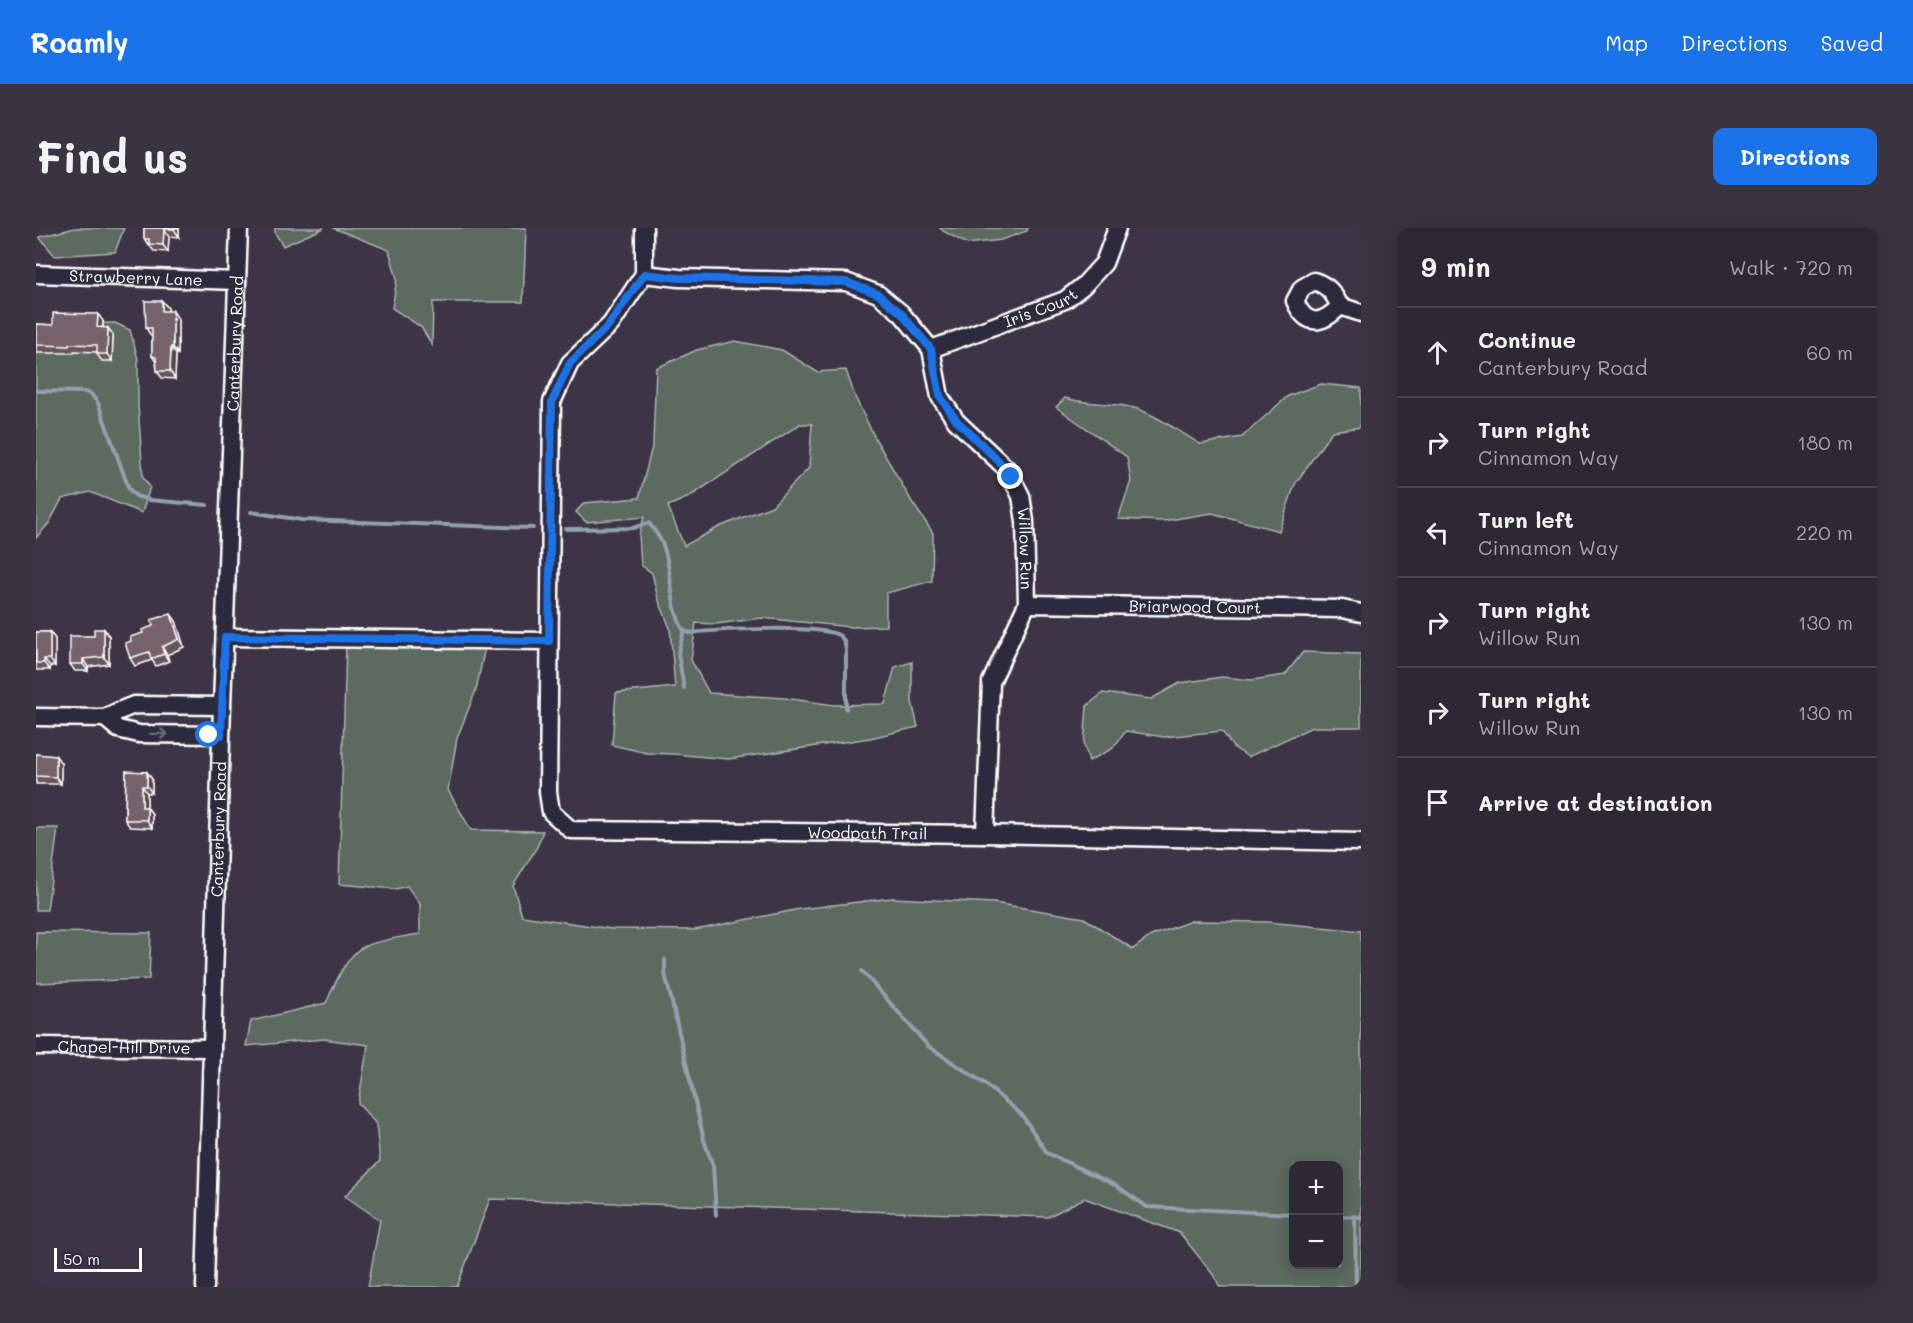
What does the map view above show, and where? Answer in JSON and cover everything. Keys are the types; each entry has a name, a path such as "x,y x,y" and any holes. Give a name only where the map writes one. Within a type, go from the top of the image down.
{"street":[{"name":"Canterbury Road","path":"205,1287 239,228"},
{"path":"644,228 644,274"},
{"name":"Iris Court","path":"931,349 1065,300 1084,285 1104,263 1117,228"},
{"name":"Strawberry Lane","path":"36,274 237,281"},
{"name":"Willow Run","path":"644,274 679,278 846,282 878,294 901,313 931,349 940,396 956,420 1007,469 1021,496 1028,604 991,682 985,834"},
{"name":"Woodpath Trail","path":"644,274 610,324 570,363 552,402 548,792 551,812 571,830 985,834 1361,842"},
{"path":"1340,306 1361,313"},
{"name":"Briarwood Court","path":"1028,604 1342,609 1361,613"},
{"path":"225,637 549,641"},
{"path":"36,717 105,718 134,705 222,706"},
{"path":"105,718 118,729 139,734 221,735"},
{"name":"Chapel-Hill Drive","path":"36,1046 212,1048"}],"green space":[{"path":"75,228 124,228 115,252 55,256 39,237"},
{"path":"275,228 324,228 283,246 275,233"},
{"path":"333,228 526,228 523,302 433,302 432,345 421,327 392,308 397,279 389,250"},
{"path":"940,228 1028,228 1027,231 1001,240 967,244"},
{"path":"115,323 130,330 138,359 138,405 143,477 150,487 142,513 90,492 62,499 49,523 36,538 36,325"},
{"path":"735,341 782,350 817,372 846,370 855,397 876,440 933,533 932,581 886,593 886,626 851,627 762,618 716,624 696,623 691,660 709,693 784,698 834,705 885,704 895,667 912,662 912,702 918,727 870,738 729,759 647,753 612,745 616,693 675,687 670,628 658,598 652,573 641,565 639,535 644,517 586,522 576,512 584,503 639,498 653,443 656,368 697,350","holes":["800,424 812,424 809,468 772,506 719,527 684,546 668,506 689,497"]},
{"path":"1321,384 1361,388 1361,427 1332,431 1295,484 1279,531 1212,513 1163,521 1118,519 1131,481 1127,457 1056,407 1065,398 1138,409 1156,417 1200,444 1242,437 1288,396"},
{"path":"346,645 485,647 476,690 457,738 448,790 471,830 543,831 537,847 513,886 522,916 612,929 695,930 800,909 892,898 994,903 1084,918 1133,949 1151,936 1191,921 1267,922 1361,931 1361,1287 1220,1287 1215,1277 1180,1233 1084,1198 1048,1217 490,1199 457,1287 368,1287 380,1220 345,1196 380,1161 376,1124 358,1103 368,1045 324,1039 246,1046 251,1021 326,1003 343,969 357,951 387,940 420,934 420,904 407,886 396,889 339,884"},
{"path":"1303,652 1361,654 1361,727 1312,727 1248,757 1233,747 1222,731 1164,737 1126,731 1112,749 1089,761 1084,745 1087,706 1103,693 1151,699 1180,683 1222,677 1252,680 1285,675"},
{"path":"36,828 58,828 47,910 36,910"},
{"path":"36,932 151,933 149,979 36,983"}],"building":[{"path":"144,228 174,229 164,229 163,245 149,244 149,239 144,239"},
{"path":"145,301 162,301 162,311 173,311 170,371 157,371 156,357 152,356 152,328 146,328"},
{"path":"53,313 98,314 97,327 108,328 107,354 97,354 97,345 36,345 36,324 53,325"},
{"path":"171,614 179,639 162,647 164,654 151,659 149,652 130,658 125,643 131,641 130,637 143,633 142,630 153,626 151,620"},
{"path":"94,629 104,629 104,657 83,659 83,664 70,664 70,636 94,636"},
{"path":"36,632 50,632 50,659 44,659 44,663 36,663"},
{"path":"36,754 56,756 56,777 36,776"},
{"path":"126,771 147,772 147,786 142,786 142,807 147,807 147,820 125,820"}],"waterway":[{"path":"36,391 91,394 98,403 129,489 136,496 149,500 207,505"},
{"path":"251,512 302,520 533,528"},
{"path":"566,529 633,528 649,523 664,548 673,601 684,631 690,633 744,629 792,629 830,632 840,636 846,648 846,709"},
{"path":"684,631 678,653 684,688"},
{"path":"665,960 665,973 704,1140 713,1166 716,1215"},
{"path":"862,971 928,1046 985,1084 1022,1115 1047,1153 1115,1185 1147,1207 1289,1214"},
{"path":"1343,1216 1361,1217"},
{"path":"1355,1216 1356,1287"}],"route":[{"path":"209,735 221,735 225,637 549,641 552,402 570,363 610,324 644,274 679,278 846,282 878,294 901,313 931,349 940,396 956,420 1007,469 1011,477"}]}
